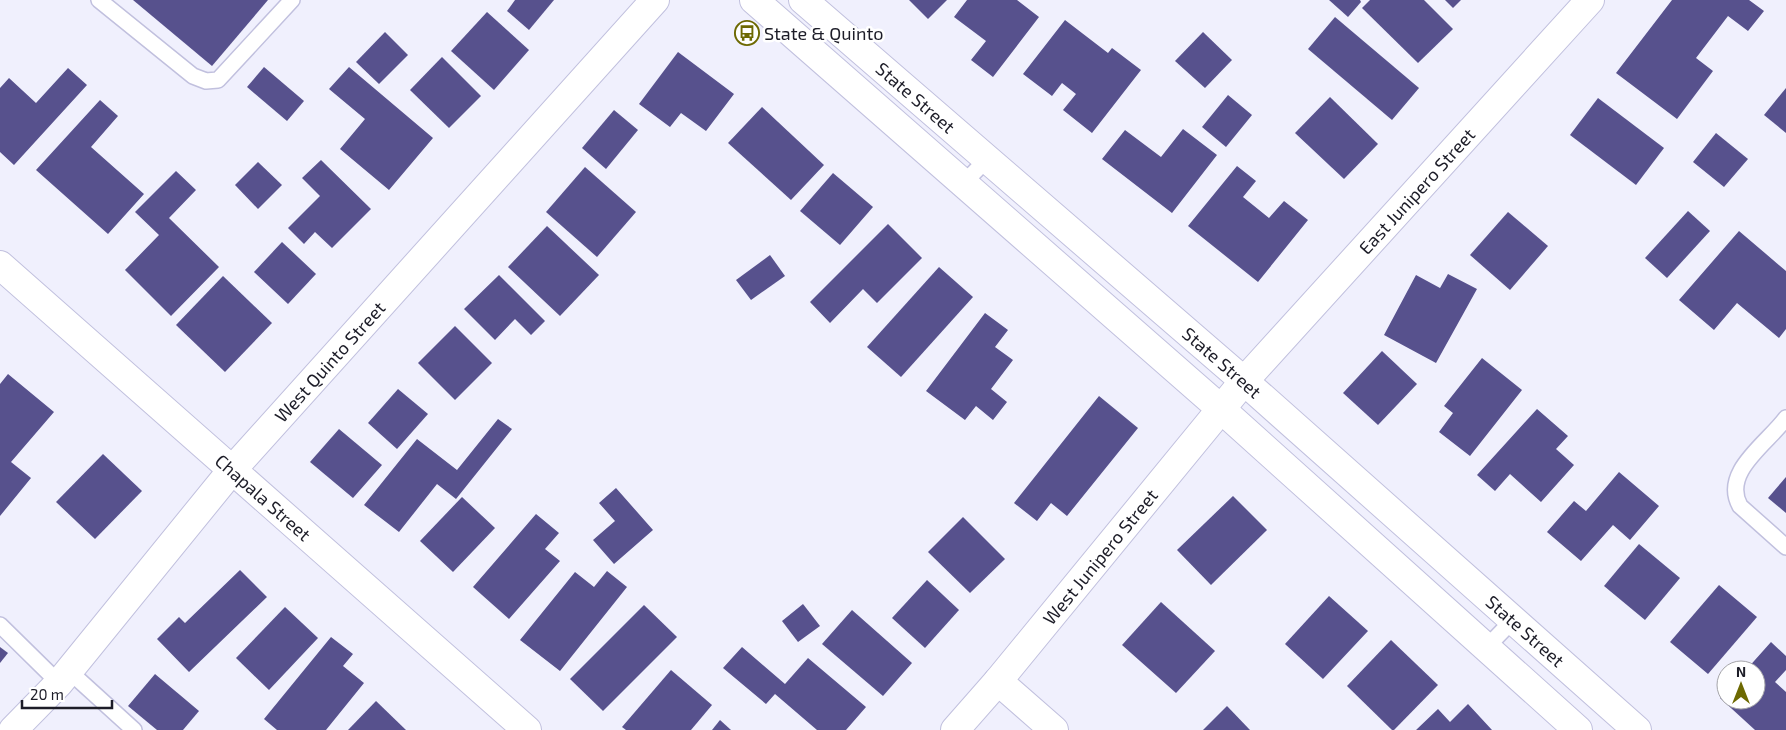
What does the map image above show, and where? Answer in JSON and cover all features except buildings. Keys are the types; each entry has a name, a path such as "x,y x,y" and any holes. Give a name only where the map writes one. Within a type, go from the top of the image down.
{"street":[{"name":"West Quinto Street","path":"13,730 64,677 232,470 655,0"},
{"name":"State Street","path":"754,0 1221,409 1578,730"},
{"name":"State Street","path":"803,0 1244,381 1637,730"},
{"name":"East Junipero Street","path":"1244,381 1590,0"},
{"name":"Chapala Street","path":"0,265 527,730"},
{"name":"West Junipero Street","path":"955,730 998,681 1244,381"},
{"path":"998,681 1054,730"}],"lane":[{"path":"99,0 193,76 206,81 218,80 292,0"},
{"path":"963,184 987,159"},
{"path":"1786,418 1744,466 1735,482 1734,490 1740,506 1786,547"},
{"path":"1486,648 1513,620"},
{"path":"0,625 134,730"}],"place":[{"name":"State & Quinto","path":"747,33"}]}
